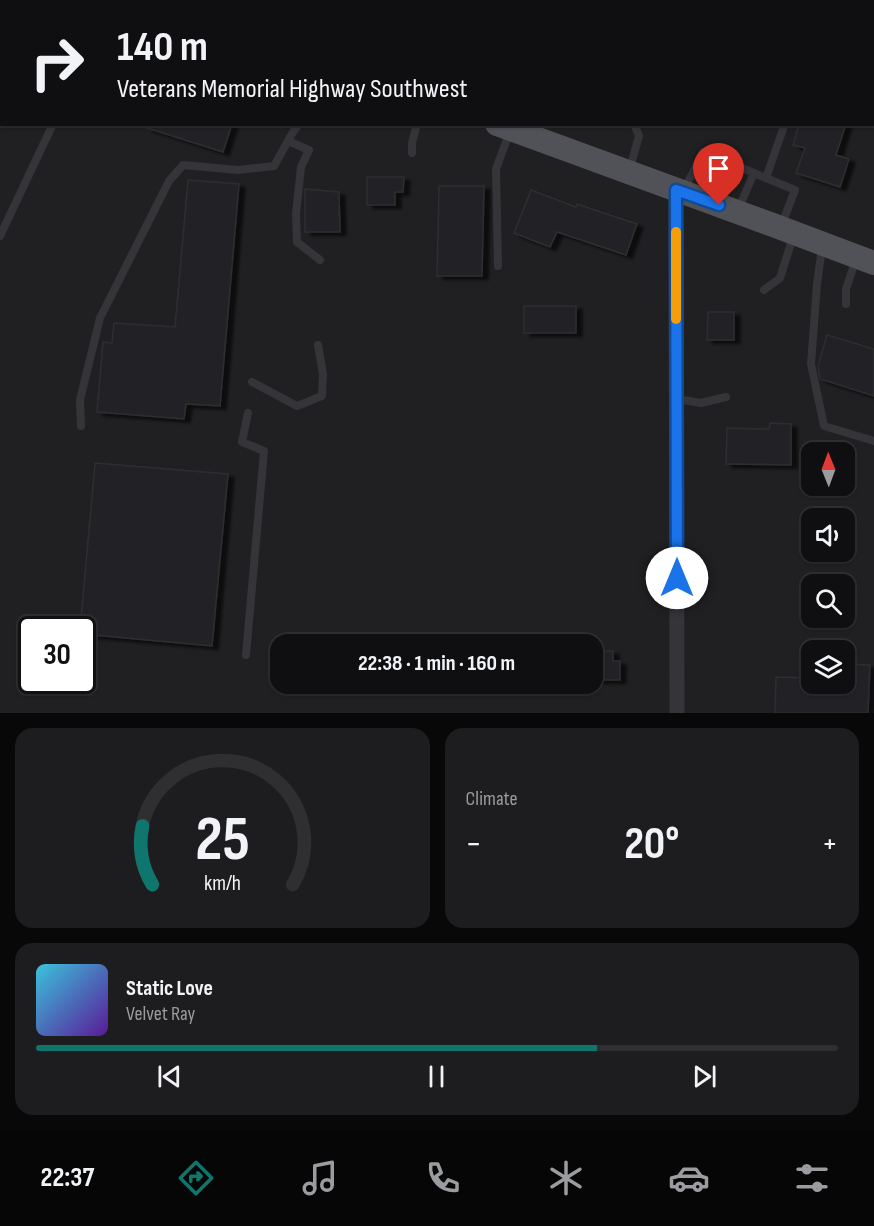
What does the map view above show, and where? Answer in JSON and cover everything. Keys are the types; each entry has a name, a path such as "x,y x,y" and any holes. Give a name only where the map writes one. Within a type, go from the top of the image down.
{"main road":[{"path":"504,127 870,260"}],"street":[{"path":"677,713 679,191"}],"lane":[{"path":"0,236 52,126"},
{"path":"81,426 80,400 100,318 169,181 183,165 238,170 274,166 298,126"},
{"path":"412,153 416,126"},
{"path":"628,172 639,136 635,126"},
{"path":"498,266 496,169 504,127"},
{"path":"766,178 783,129"},
{"path":"288,141 309,150 301,167 296,214 297,242 320,260"},
{"path":"679,191 703,152 795,190 780,278 764,290"},
{"path":"737,212 754,173"},
{"path":"823,244 817,284 811,364 824,426 874,441"},
{"path":"846,304 846,289 870,260"},
{"path":"252,382 297,406 322,396 323,374 318,345"},
{"path":"677,399 701,403 726,397"},
{"path":"246,655 264,451 242,442 248,413"}],"shaded area":[{"path":"0,126 874,126 874,713 0,713"}],"building":[{"path":"148,126 231,126 223,152 147,128"},
{"path":"798,126 845,126 836,155 849,159 840,187 796,173 805,148 793,145"},
{"path":"367,177 404,177 403,192 395,192 395,205 367,205"},
{"path":"188,180 239,184 220,406 186,404 184,419 97,412 103,342 112,343 114,323 175,327"},
{"path":"439,186 484,186 482,276 437,276"},
{"path":"305,189 339,192 340,232 305,232"},
{"path":"531,190 576,207 577,204 637,224 626,255 557,232 550,247 514,233"},
{"path":"524,306 576,306 576,333 524,333"},
{"path":"708,312 734,312 734,340 707,340"},
{"path":"827,335 874,349 874,396 820,379 818,366"},
{"path":"770,423 791,424 791,465 726,464 727,428 769,429"},
{"path":"95,463 228,474 212,646 96,635 96,616 81,616"},
{"path":"603,651 613,651 613,661 620,661 620,680 603,680"},
{"path":"855,664 870,665 868,713 775,713 776,677 801,678 801,694 855,694"}],"slow traffic":[{"path":"676,232 676,319"}],"route":[{"path":"677,578 676,190 719,205"}]}
